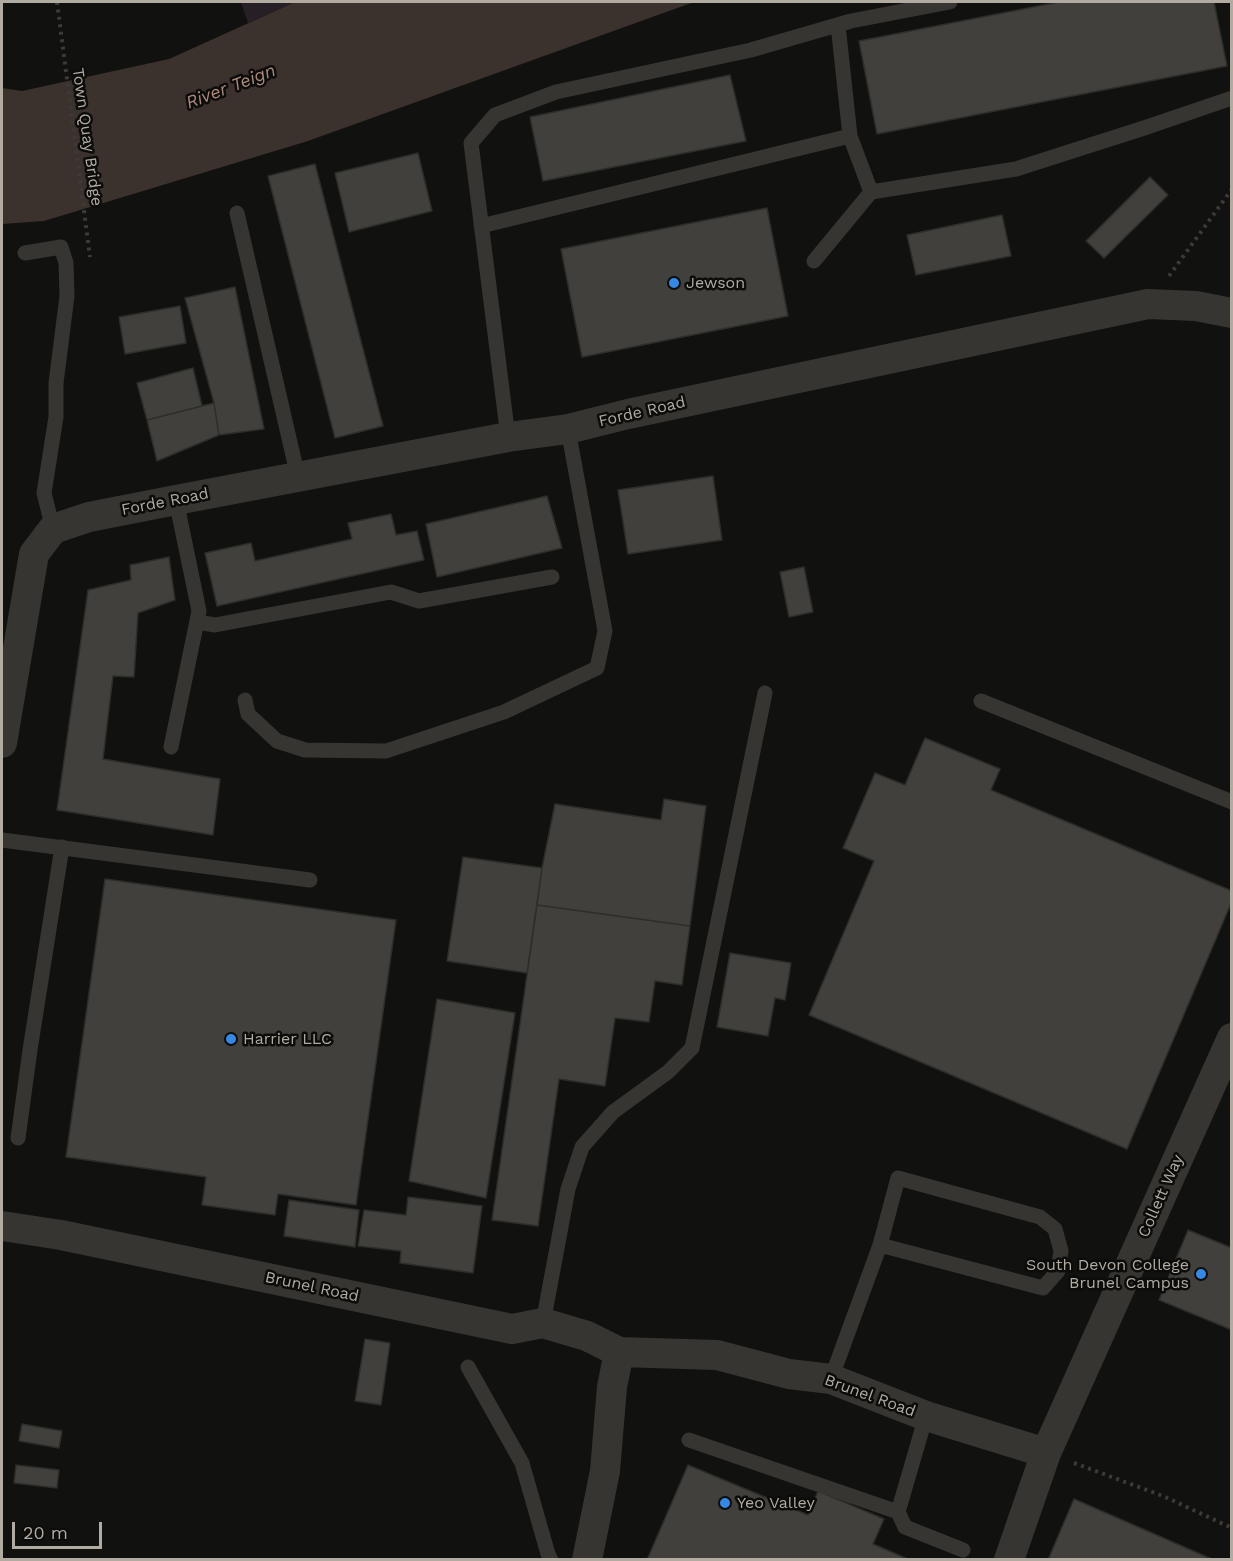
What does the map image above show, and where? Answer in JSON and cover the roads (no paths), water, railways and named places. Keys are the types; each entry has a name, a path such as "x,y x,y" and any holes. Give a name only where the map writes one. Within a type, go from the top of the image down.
{"street":[{"name":"Forde Road","path":"53,529 89,517 176,500 508,437 568,429 1148,304 1196,306 1232,313"},
{"path":"2,743 11,625 34,554 53,529"},
{"name":"Collett Way","path":"1009,1560 1046,1453 1232,1038"},
{"name":"Brunel Road","path":"2,1226 61,1235 512,1329 543,1323 587,1335 619,1352 717,1355 789,1374 831,1379 927,1416 1046,1453"},
{"path":"587,1560 605,1471 612,1387 619,1352"}],"lane":[{"path":"508,437 471,143 495,115 556,92 751,50 851,21 950,2"},
{"path":"838,25 850,136 871,192"},
{"path":"814,261 871,192 1016,169 1232,98"},
{"path":"481,226 850,136"},
{"path":"237,213 298,477"},
{"path":"25,253 61,247 66,263 67,296 56,383 56,417 44,492 53,529"},
{"path":"245,700 249,714 277,741 305,750 386,751 504,712 597,668 605,631 568,429"},
{"path":"171,747 199,611 176,500"},
{"path":"197,622 215,625 391,592 418,601 552,577"},
{"path":"543,1323 568,1189 582,1147 613,1112 668,1072 692,1048 765,693"},
{"path":"981,701 1232,802"},
{"path":"2,840 310,880"},
{"path":"18,1138 31,1039 62,847"},
{"path":"831,1379 880,1245 898,1178 1040,1218 1055,1229 1061,1251 1058,1271 1043,1288 880,1245"},
{"path":"468,1366 522,1462 551,1560"},
{"path":"927,1416 898,1512 905,1527 963,1550"},
{"path":"689,1440 898,1512"}],"water":[{"name":"River Teign","path":"295,2 694,2 308,141 44,221 2,224 2,88 22,91 169,59"}],"place":[{"name":"Jewson","path":"674,283"},
{"name":"Harrier LLC","path":"231,1039"},
{"name":"South Devon College Brunel Campus","path":"1201,1274"},
{"name":"Yeo Valley","path":"725,1503"}]}
